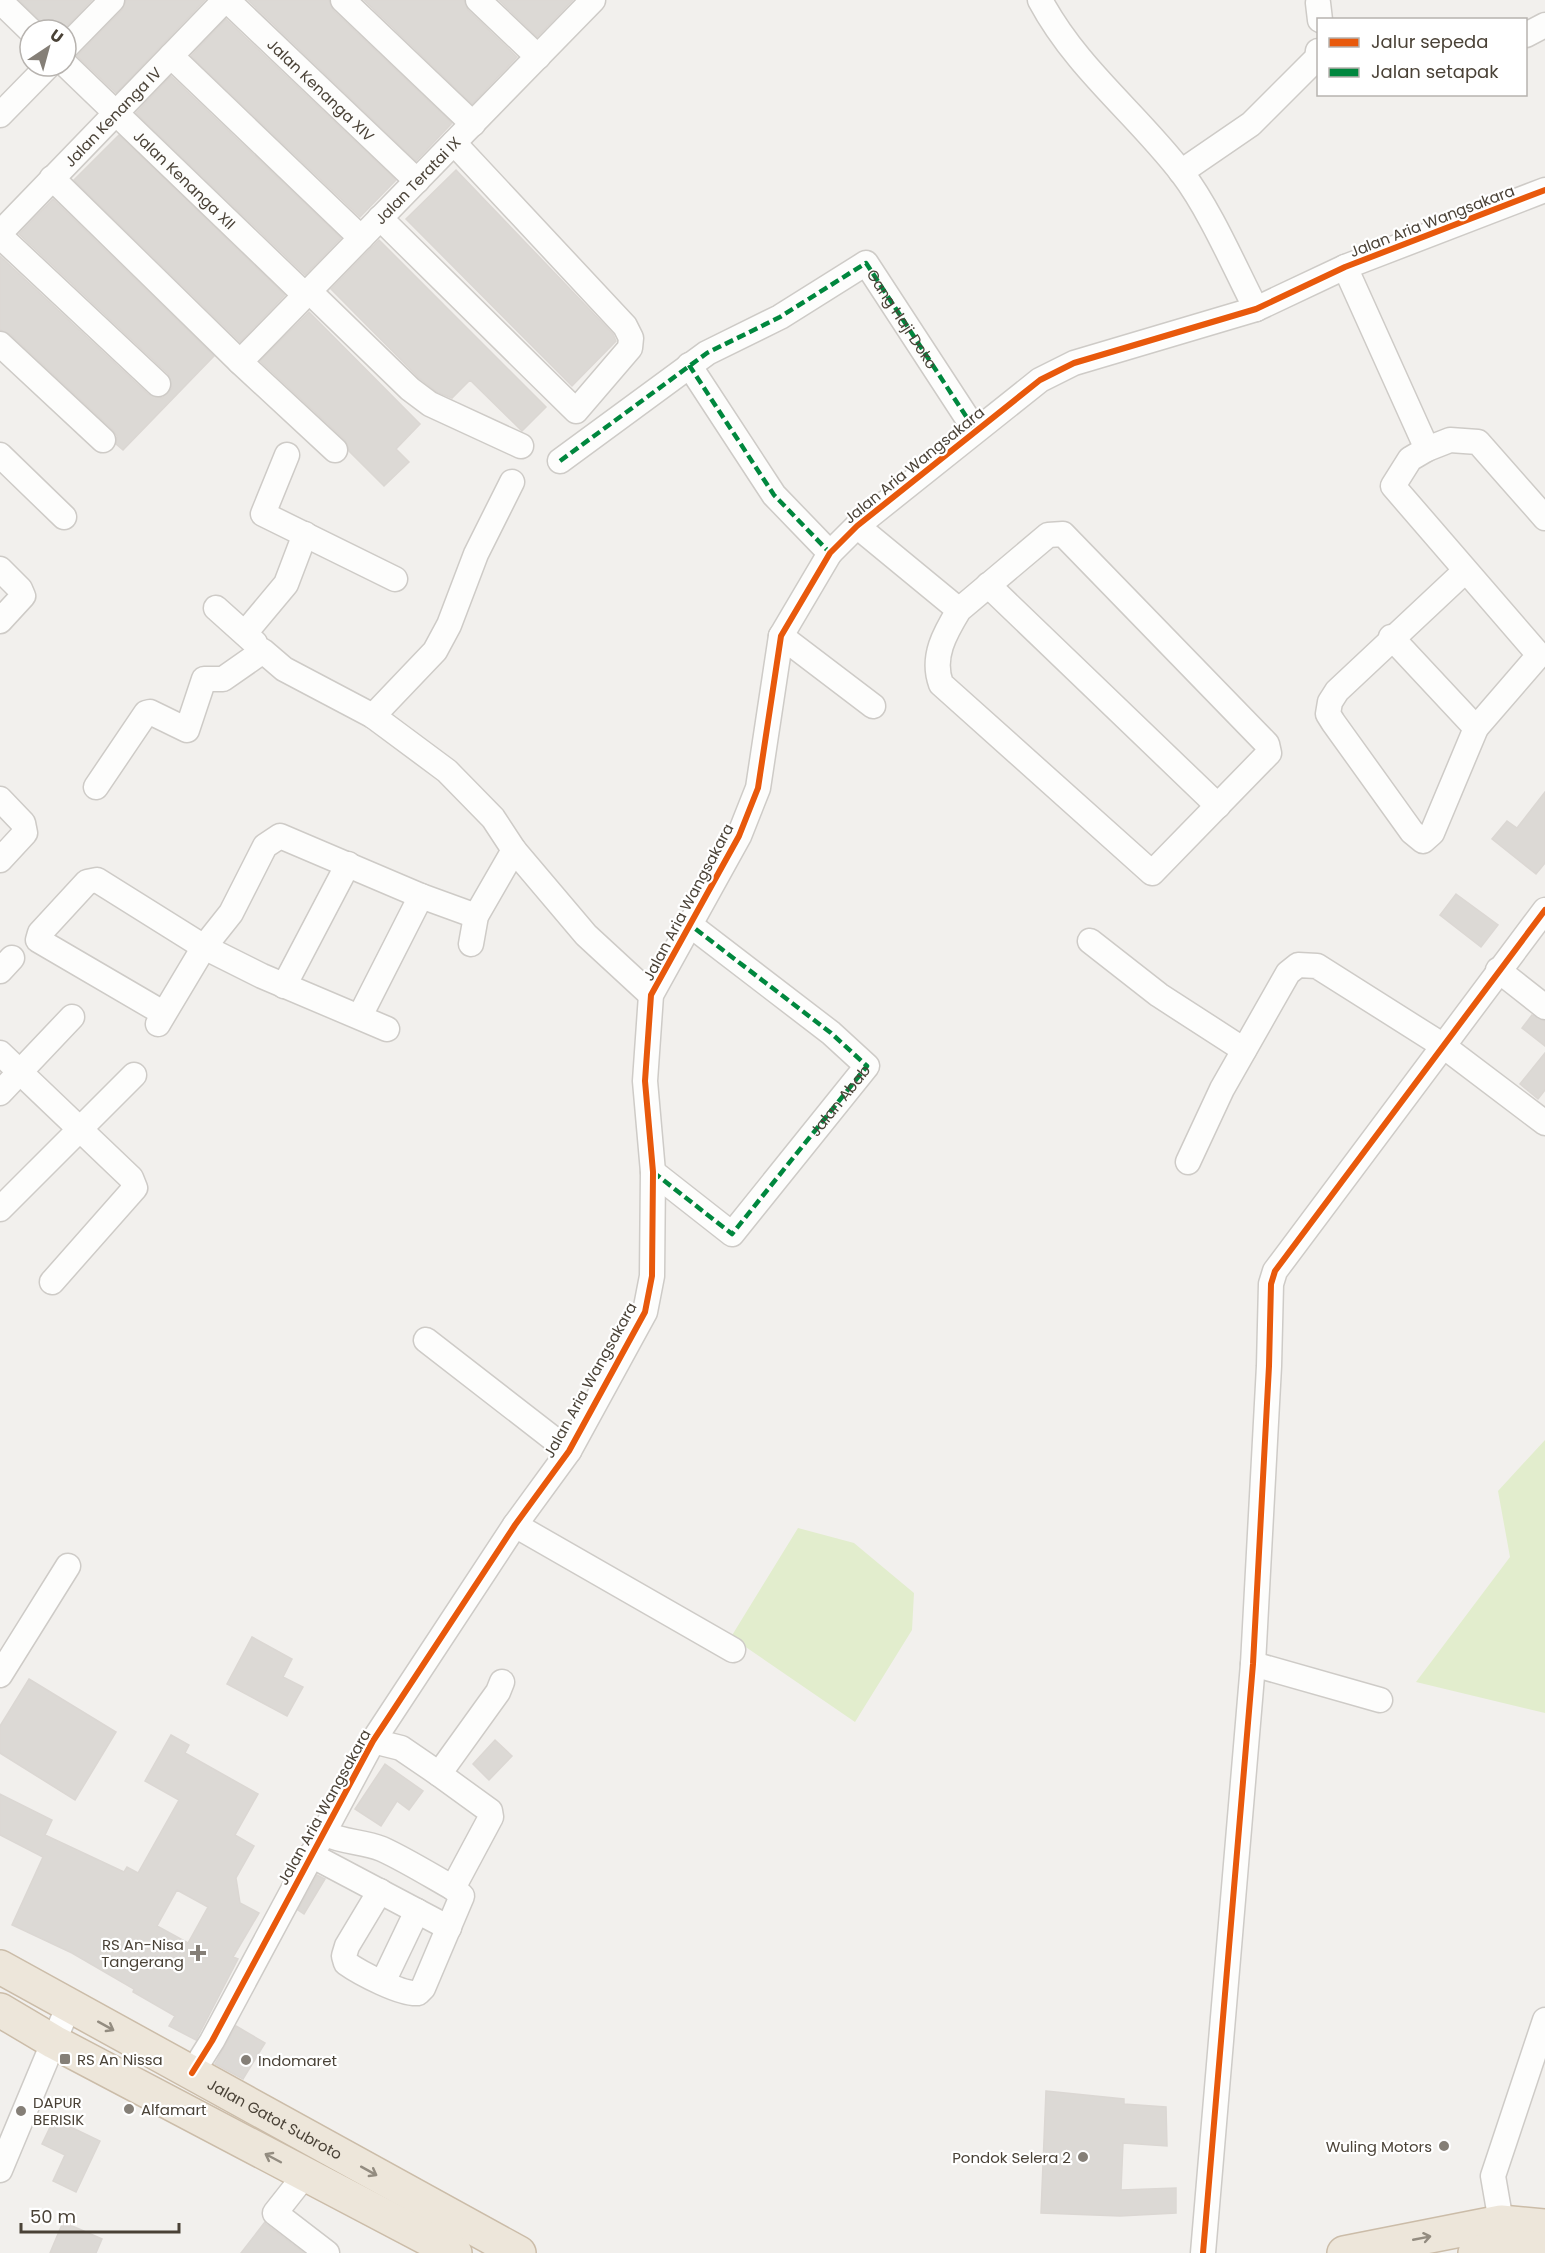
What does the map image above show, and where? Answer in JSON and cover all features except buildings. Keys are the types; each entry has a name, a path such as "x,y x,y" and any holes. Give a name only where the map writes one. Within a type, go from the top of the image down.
{"highway":[{"name":"Jalan Gatot Subroto","path":"0,1967 519,2253"},
{"path":"0,2010 54,2042 455,2253"},
{"path":"1344,2253 1501,2222 1545,2226"},
{"path":"1475,2253 1503,2247 1545,2249"}],"street":[{"path":"78,34 111,0"},
{"name":"Jalan Kenanga IV","path":"0,235 52,178 226,0"},
{"name":"Jalan Kenanga XIV","path":"226,0 417,181"},
{"path":"343,0 473,124"},
{"path":"478,0 538,57"},
{"name":"Jalan Teratai IX","path":"240,362 593,0"},
{"path":"1040,0 1052,23 1085,68 1181,172 1256,309"},
{"path":"0,1 18,18"},
{"path":"1527,34 1545,25"},
{"path":"171,56 361,238"},
{"path":"1181,172 1251,124 1317,58"},
{"name":"Jalan Kenanga XII","path":"78,76 410,389 430,404 521,446"},
{"path":"0,115 36,78"},
{"path":"380,218 576,411 630,348 631,338 625,326 454,143"},
{"path":"52,178 240,362 334,450"},
{"name":"Jalan Aria Wangsakara","path":"192,2073 212,2042 373,1741 515,1525 569,1451 645,1312 652,1276 653,1172 645,1081 651,995 739,836 758,788 781,636 830,554 857,526 1040,380 1074,363 1256,309 1346,267 1545,190"},
{"path":"0,235 158,384"},
{"name":"Gang Haji Doko","path":"689,365 707,353 780,317 866,263 975,430"},
{"path":"1346,267 1427,449"},
{"path":"0,344 103,440"},
{"path":"560,462 689,365 774,495 830,554"},
{"path":"1465,571 1391,637 1337,691 1330,702 1328,714 1412,832 1423,841 1432,832 1476,728 1542,652 1465,571 1393,486 1410,459 1427,449 1450,440 1478,442 1545,518"},
{"path":"0,455 64,517"},
{"path":"287,455 263,514 395,579"},
{"path":"374,716 435,651 449,625 476,554 512,482"},
{"path":"857,526 959,610"},
{"path":"1057,532 1068,538 1267,744 1269,753 1152,873 941,684 936,669 943,637 959,610 1048,535 1057,532"},
{"path":"245,633 286,584 305,534"},
{"path":"0,569 20,589 23,596 0,621"},
{"path":"988,585 1218,806"},
{"path":"216,608 284,669 374,716 447,771 493,818 514,850 586,935 651,995"},
{"path":"781,636 873,706"},
{"path":"1391,637 1476,728"},
{"path":"96,787 146,713 150,712 187,730 204,679 223,679 264,651"},
{"path":"0,799 22,823 25,833 0,860"},
{"path":"387,1029 284,986 204,946 97,880 87,882 40,933 39,940 44,944 160,1018 204,946 231,913 265,846 275,837 280,836 421,896 476,915"},
{"path":"471,944 476,915 514,850"},
{"path":"284,986 348,864"},
{"path":"360,1016 421,896"},
{"path":"1203,2253 1253,1664 1271,1284 1275,1270 1545,910"},
{"name":"Jalan Abab","path":"653,1172 732,1234 867,1066 831,1033 689,924"},
{"path":"1090,941 1178,1008 1244,1050"},
{"path":"1188,1162 1222,1089 1288,973 1298,965 1307,964 1317,966 1442,1046 1545,1123"},
{"path":"1498,970 1545,1006"},
{"path":"0,1093 72,1017"},
{"path":"0,1053 131,1178 135,1188 52,1282"},
{"path":"0,1209 134,1075"},
{"path":"426,1340 569,1451"},
{"path":"515,1525 733,1650"},
{"path":"0,1675 68,1566"},
{"path":"1253,1664 1380,1700"},
{"path":"439,1774 492,1702 502,1682"},
{"path":"373,1741 401,1748 490,1811 490,1817 453,1888"},
{"path":"323,1833 342,1842 382,1849 453,1888 462,1896 462,1902 448,1928 421,1991 410,1993 382,1982 351,1967 344,1956 347,1946 380,1891"},
{"path":"311,1855 448,1928"},
{"path":"382,1982 417,1911"},
{"path":"0,2170 69,2005"},
{"path":"1501,2222 1493,2176 1545,2020"},
{"path":"305,2175 275,2213 327,2253"}],"green space":[{"path":"1545,1440 1545,1713 1416,1682 1510,1557 1498,1491"},
{"path":"798,1528 854,1543 914,1593 912,1630 855,1722 731,1637"}],"marked path":[{"path":"560,461 707,353 780,317 866,263 975,430"},
{"path":"689,365 774,495 830,553"},
{"path":"653,1172 732,1234 867,1066 831,1033 689,924"}],"cycle path":[{"path":"192,2073 212,2041 373,1741 515,1525 569,1451 645,1312 652,1276 653,1172 645,1081 651,995 739,836 758,788 781,636 830,553 857,526 1040,380 1074,363 1256,309 1345,267 1545,190"},
{"path":"1203,2253 1253,1664 1269,1366 1271,1284 1275,1271 1545,910"}],"place":[{"name":"RS An-Nisa Tangerang","path":"198,1953"},
{"name":"RS An Nissa","path":"65,2059"},
{"name":"Indomaret","path":"246,2060"},
{"name":"Alfamart","path":"129,2109"},
{"name":"DAPUR BERISIK","path":"21,2111"},
{"name":"Wuling Motors","path":"1444,2146"},
{"name":"Pondok Selera 2","path":"1083,2157"}]}
